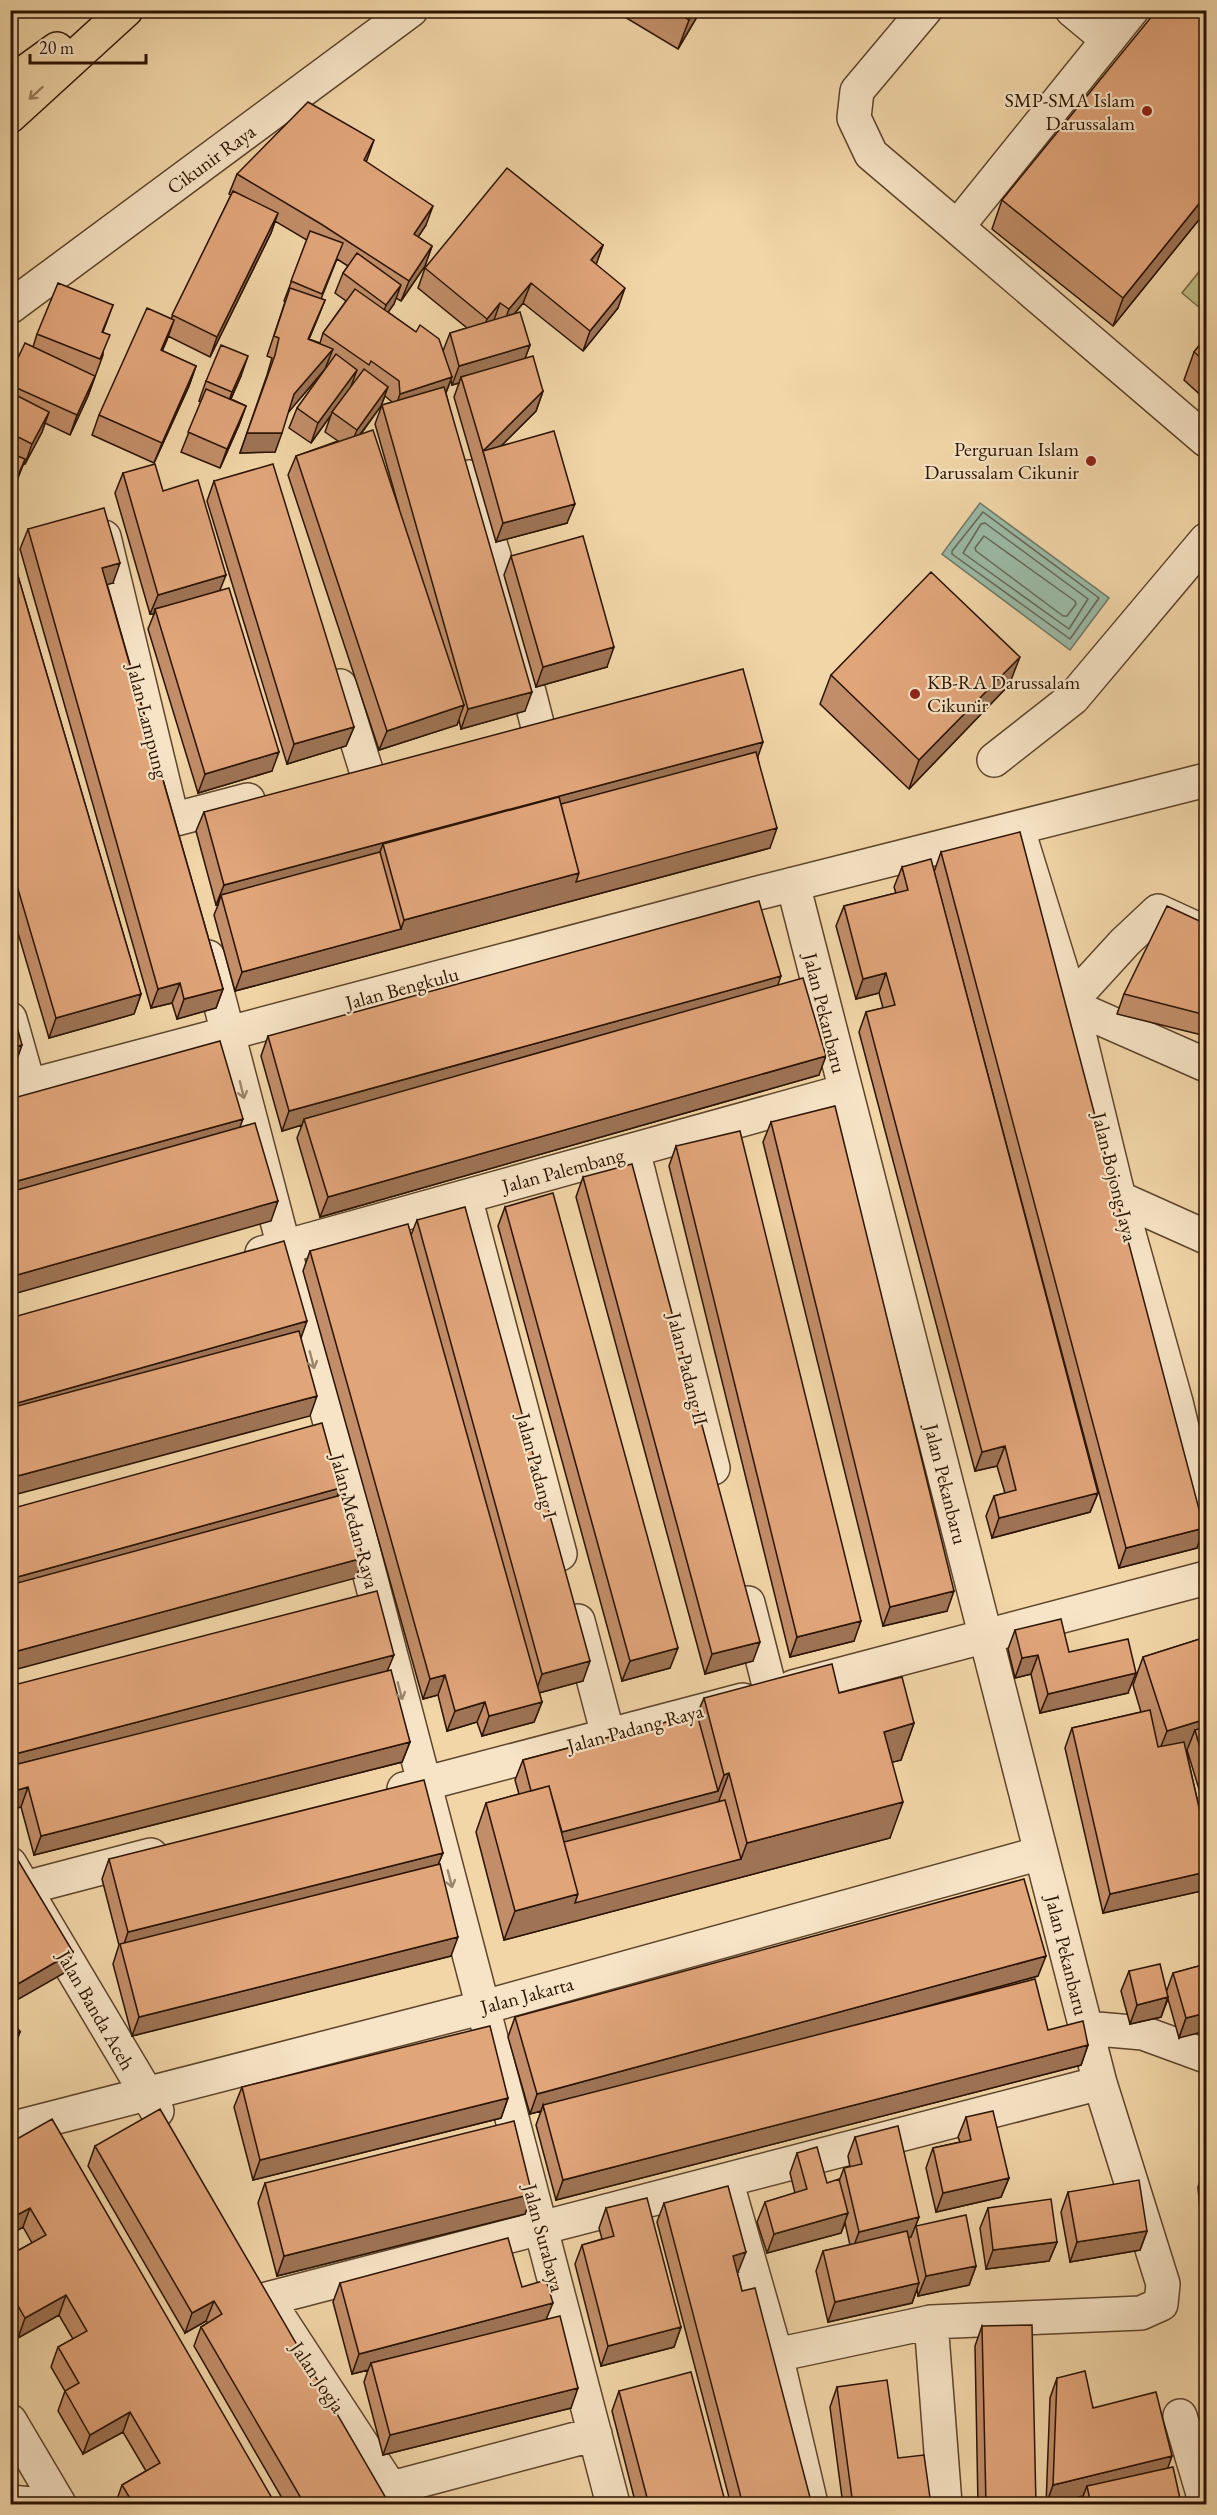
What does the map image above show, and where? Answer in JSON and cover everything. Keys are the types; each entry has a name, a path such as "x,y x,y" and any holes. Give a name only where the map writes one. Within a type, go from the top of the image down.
{"highway":[{"path":"10,83 109,10"},
{"path":"10,116 126,10"}],"street":[{"name":"Cikunir Raya","path":"10,307 411,10"},
{"path":"925,10 857,91 854,118 871,154 1206,440"},
{"path":"1072,10 1108,40"},
{"path":"957,227 1132,10"},
{"path":"460,447 494,556 538,727"},
{"name":"Jalan Lampung","path":"97,512 181,854"},
{"path":"994,760 1072,698 1206,540"},
{"path":"331,659 366,770"},
{"path":"503,736 570,719"},
{"path":"332,779 400,762"},
{"name":"Jalan Bengkulu","path":"20,1089 793,884 1018,830 1206,780"},
{"path":"172,820 275,794"},
{"name":"Jalan Bojong Jaya","path":"1018,830 1071,1004 1119,1198 1176,1402 1206,1527"},
{"name":"Jalan Pekanbaru","path":"793,884 844,1091 1100,2083 1163,2284 1161,2304 1141,2313 931,2322"},
{"path":"1206,933 1158,910 1125,942 1071,1004 1206,1065"},
{"path":"202,932 228,1034"},
{"path":"10,1019 20,1089"},
{"name":"Jalan Medan Raya","path":"228,1034 282,1247 318,1429 362,1596 424,1784 484,2007"},
{"name":"Jalan Palembang","path":"237,1260 844,1091"},
{"name":"Jalan Padang II","path":"633,1150 722,1500"},
{"name":"Jalan Padang I","path":"465,1197 608,1735"},
{"path":"1119,1198 1206,1237"},
{"path":"1176,1402 1206,1415"},
{"path":"739,1568 771,1693"},
{"name":"Jalan Padang Raya","path":"379,1796 1206,1578"},
{"path":"18,1876 185,1846"},
{"name":"Jalan Jakarta","path":"10,2128 484,2007 1041,1853"},
{"name":"Jalan Banda Aceh","path":"18,1876 146,2093"},
{"name":"Jalan Surabaya","path":"484,2007 613,2505"},
{"path":"1086,2028 1143,2033 1206,2056"},
{"path":"267,2299 1100,2083"},
{"path":"146,2093 171,2135"},
{"path":"726,2180 776,2355 811,2505"},
{"name":"Jalan Jogja","path":"249,2268 397,2496"},
{"path":"776,2355 931,2322 945,2505"},
{"path":"1180,2416 1206,2504"},
{"path":"10,2421 59,2505"},
{"path":"397,2496 595,2434"},
{"path":"10,2502 32,2505"}],"green space":[{"path":"1206,263 1206,313 1182,293"}],"water":[{"path":"980,503 1109,598 1070,650 942,554"}],"building":[{"path":"672,10 694,10 689,20"},
{"name":"SMP-SMA Islam Darussalam","path":"1157,10 1206,10 1206,195 1123,298 1002,200"},
{"path":"308,102 374,140 364,160 433,206 414,234 432,246 409,281 321,224 237,174"},
{"path":"507,168 603,245 591,260 625,288 590,331 531,283 509,309 500,303 487,319 425,268"},
{"path":"233,191 278,213 217,337 172,315"},
{"path":"310,231 343,243 322,294 291,281"},
{"path":"357,253 401,285 386,305 343,273"},
{"path":"58,283 113,305 102,332 110,335 100,359 37,334"},
{"path":"290,288 325,300 308,339 333,349 294,394 282,433 247,433 275,355 279,338 274,336"},
{"path":"355,289 416,332 420,325 439,339 452,377 400,394 399,381 371,361 369,365 323,333"},
{"path":"147,308 174,320 161,350 196,366 162,443 99,415"},
{"path":"520,312 530,345 459,366 450,333"},
{"path":"1206,337 1206,362 1194,352"},
{"path":"25,343 95,376 77,415 10,385 10,375"},
{"path":"221,345 248,356 232,392 206,381"},
{"path":"336,354 357,370 318,423 297,408"},
{"path":"533,356 543,391 483,451 461,377"},
{"path":"364,369 388,387 357,430 332,412"},
{"path":"444,387 532,692 468,709 382,405"},
{"path":"206,389 246,406 227,449 188,432"},
{"path":"10,392 49,412 32,444 10,433"},
{"path":"373,430 464,705 387,731 296,456"},
{"path":"554,431 575,504 503,523 483,451"},
{"path":"10,453 25,459 10,494"},
{"path":"155,464 163,491 198,480 226,575 158,595 123,473"},
{"path":"273,464 354,727 294,744 214,481"},
{"path":"104,508 120,563 102,568 223,989 184,999 180,983 158,989 28,529"},
{"path":"583,536 614,647 543,667 511,556"},
{"path":"10,549 141,994 56,1018 10,862"},
{"name":"KB-RA Darussalam Cikunir","path":"931,572 1020,657 919,760 831,675"},
{"path":"229,588 279,752 205,774 155,609"},
{"path":"743,669 763,742 224,885 204,812"},
{"path":"756,752 777,828 576,882 579,873 561,804"},
{"path":"559,797 579,873 404,920 383,844"},
{"path":"1020,832 1204,1528 1126,1548 941,852"},
{"path":"380,852 401,929 242,972 221,895"},
{"path":"931,859 1098,1493 999,1518 994,1496 1016,1490 1005,1446 982,1452 866,1012 895,1005 886,973 863,979 844,906 908,890 902,867"},
{"path":"759,901 781,976 289,1111 268,1036"},
{"path":"1167,906 1206,924 1206,1015 1124,994"},
{"path":"803,978 826,1056 328,1197 304,1119"},
{"path":"10,1001 22,1045 10,1048"},
{"path":"220,1041 243,1119 10,1183 10,1099"},
{"path":"835,1106 954,1591 890,1607 771,1122"},
{"path":"255,1123 278,1201 10,1277 10,1192"},
{"path":"740,1131 861,1621 797,1637 676,1146"},
{"path":"632,1164 760,1642 712,1654 583,1177"},
{"path":"553,1193 678,1648 630,1661 505,1207"},
{"path":"465,1207 590,1661 542,1674 417,1220"},
{"path":"408,1224 542,1702 489,1716 485,1702 455,1711 445,1675 430,1679 310,1251"},
{"path":"284,1241 307,1321 10,1405 10,1318"},
{"path":"299,1331 317,1396 10,1478 10,1408"},
{"path":"322,1423 340,1488 10,1579 10,1509"},
{"path":"345,1494 363,1558 10,1653 10,1585"},
{"path":"377,1591 394,1655 15,1754 10,1737 10,1686"},
{"path":"1061,1619 1069,1652 1128,1639 1136,1673 1048,1694 1038,1655 1022,1658 1015,1630"},
{"path":"1206,1637 1206,1719 1167,1731 1143,1657"},
{"path":"832,1664 839,1693 902,1677 914,1723 884,1732 903,1802 747,1843 729,1773 724,1775 704,1698"},
{"path":"391,1670 410,1742 41,1836 28,1787 11,1792 10,1766"},
{"path":"1150,1710 1158,1747 1184,1742 1206,1838 1206,1872 1110,1894 1072,1728"},
{"path":"697,1714 718,1791 562,1832 549,1786 531,1791 523,1760"},
{"path":"1206,1727 1206,1769 1195,1730"},
{"path":"424,1780 443,1853 128,1932 109,1859"},
{"path":"549,1786 578,1894 515,1911 486,1803"},
{"path":"725,1800 741,1859 575,1903 578,1894 564,1842"},
{"path":"10,1847 73,1952 11,1988 10,1986"},
{"path":"440,1864 458,1937 139,2017 120,1944"},
{"path":"1024,1879 1046,1956 537,2094 515,2017"},
{"path":"1160,1964 1168,1997 1137,2005 1129,1971"},
{"path":"1206,1964 1206,2013 1186,2018 1173,1973"},
{"path":"1035,1979 1048,2030 1083,2021 1088,2045 563,2180 543,2105"},
{"path":"10,2015 20,2032 10,2038"},
{"path":"490,2026 508,2098 260,2160 242,2087"},
{"path":"160,2109 390,2505 305,2505 201,2327 222,2314 214,2301 192,2313 95,2146"},
{"path":"993,2111 1009,2178 943,2193 933,2148 971,2140 966,2117"},
{"path":"52,2119 276,2505 134,2505 122,2485 160,2463 130,2412 90,2435 65,2391 79,2383 58,2347 87,2331 66,2295 25,2318 10,2292 10,2255 46,2235 30,2208 10,2219 10,2143"},
{"path":"514,2121 532,2194 284,2256 265,2183"},
{"path":"898,2126 919,2217 859,2232 844,2168 862,2164 855,2137"},
{"path":"817,2147 827,2183 839,2179 848,2213 774,2234 765,2202 807,2189 797,2153"},
{"path":"1139,2180 1147,2231 1077,2242 1068,2192"},
{"path":"728,2186 746,2252 733,2256 742,2291 755,2288 812,2505 743,2505 664,2203"},
{"path":"647,2198 681,2327 608,2346 582,2245 614,2236 606,2208"},
{"path":"1051,2199 1057,2242 993,2250 988,2208"},
{"path":"966,2215 976,2266 926,2276 916,2226"},
{"path":"907,2231 919,2283 835,2302 823,2251"},
{"path":"508,2238 522,2287 546,2280 553,2303 359,2354 340,2283"},
{"path":"560,2316 578,2388 390,2435 371,2363"},
{"path":"1032,2325 1036,2505 986,2505 982,2326"},
{"path":"1085,2371 1093,2408 1156,2392 1172,2456 1053,2485 1057,2378"},
{"path":"691,2372 726,2505 649,2505 619,2391"},
{"path":"887,2380 898,2458 924,2455 931,2505 853,2505 837,2387"},
{"path":"1173,2467 1181,2503 1198,2499 1199,2505 1091,2505 1087,2486"}],"place":[{"name":"SMP-SMA Islam Darussalam","path":"1147,111"},
{"name":"Perguruan Islam Darussalam Cikunir","path":"1091,461"},
{"name":"KB-RA Darussalam Cikunir","path":"915,694"}]}
